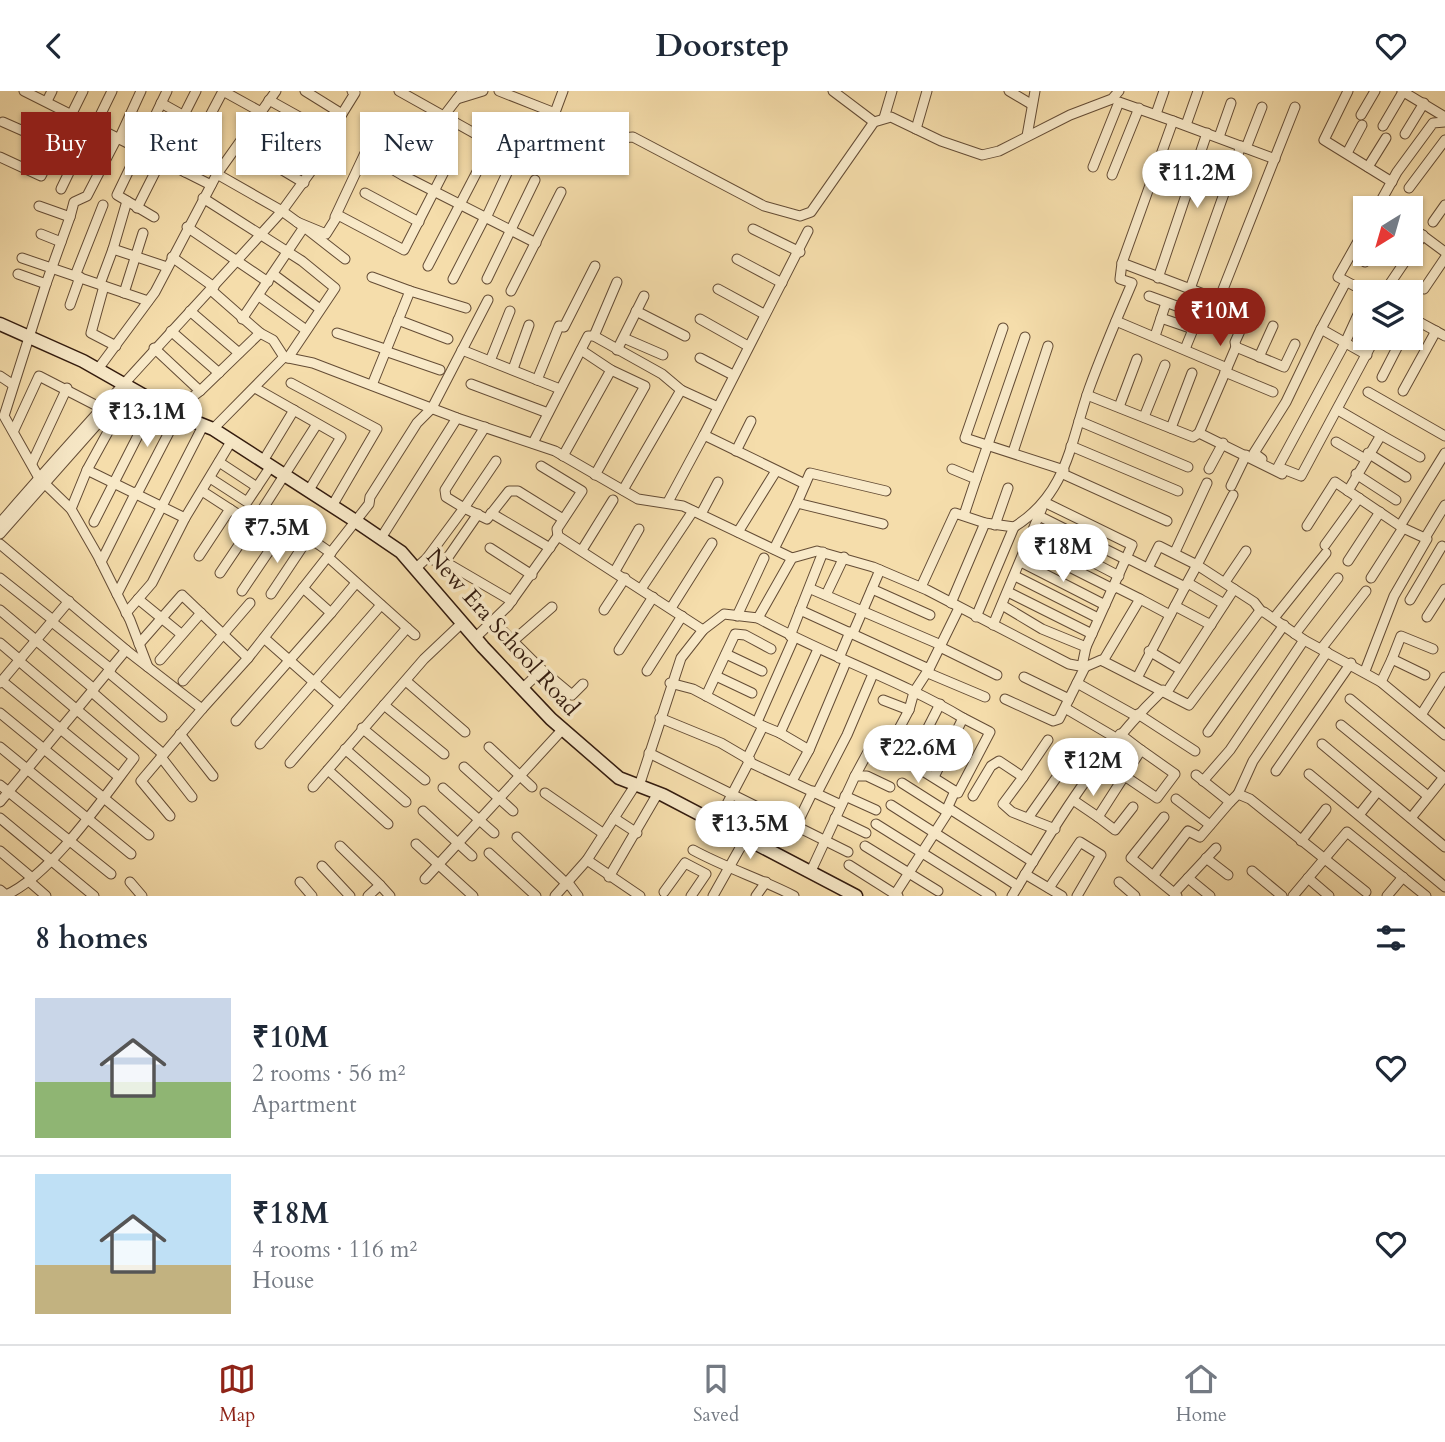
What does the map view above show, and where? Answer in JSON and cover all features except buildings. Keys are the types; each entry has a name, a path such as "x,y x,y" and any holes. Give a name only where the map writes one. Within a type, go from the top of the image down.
{"street":[{"path":"24,91 67,112"},
{"path":"47,101 52,91"},
{"path":"72,112 83,91"},
{"path":"101,112 112,91"},
{"path":"141,91 87,196 74,202 2,421 13,430 41,480 71,509 117,594 148,667"},
{"path":"157,112 167,91"},
{"path":"186,112 197,91"},
{"path":"212,112 223,91 261,112 276,91"},
{"path":"305,91 339,112"},
{"path":"399,91 435,112"},
{"path":"447,112 460,95 482,91"},
{"path":"499,91 552,112"},
{"path":"555,112 563,91"},
{"path":"833,91 874,122"},
{"path":"884,118 892,91"},
{"path":"916,129 927,91"},
{"path":"1009,91 1031,104"},
{"path":"1027,136 1035,91"},
{"path":"629,137 633,137 764,207 800,216 811,212 874,122 884,118 891,117 969,152 982,155 999,151 1112,99 1119,91"},
{"path":"1156,114 1164,91"},
{"path":"1186,125 1198,91"},
{"path":"1348,91 1324,139 1392,182"},
{"path":"1346,153 1375,91"},
{"path":"1383,126 1403,91 1445,117"},
{"path":"343,112 354,92"},
{"path":"269,100 291,112"},
{"path":"1093,167 1119,102 1275,159"},
{"path":"161,103 177,112"},
{"path":"1219,137 1231,103"},
{"path":"1405,134 1423,103"},
{"path":"1190,289 1243,147 1262,107"},
{"path":"1122,263 1214,298 1222,294 1295,107"},
{"path":"1112,175 1139,108"},
{"path":"993,625 1028,546 1041,508 1063,472 1087,395 1132,283 1120,279 1122,263 1173,121"},
{"path":"3,122 21,130"},
{"path":"1384,196 1433,123 1445,122"},
{"path":"1158,278 1207,133"},
{"path":"111,134 125,142"},
{"path":"1368,167 1386,138"},
{"path":"1409,188 1445,140"},
{"path":"222,167 236,147"},
{"path":"300,225 326,234 365,153 511,232 537,243"},
{"path":"0,157 21,167"},
{"path":"61,189 68,175"},
{"path":"127,175 117,195 153,217"},
{"path":"137,208 155,175"},
{"path":"192,175 211,184"},
{"path":"98,369 148,301 216,175"},
{"path":"219,175 282,211 345,259"},
{"path":"291,175 304,183"},
{"path":"71,509 128,388 154,348 282,211 309,175"},
{"path":"335,217 338,215 404,250 443,175"},
{"path":"428,266 476,175"},
{"path":"453,279 506,175"},
{"path":"487,279 535,180"},
{"path":"365,193 419,222"},
{"path":"511,291 561,193"},
{"path":"117,594 161,504 208,428 286,358 335,288 288,252 203,198"},
{"path":"116,346 92,333 102,285 127,201"},
{"path":"70,306 77,277 103,205"},
{"path":"1433,222 1445,205"},
{"path":"39,206 70,218"},
{"path":"242,319 288,252 300,225"},
{"path":"187,227 320,309"},
{"path":"753,229 800,252"},
{"path":"668,502 764,314 800,252 808,231"},
{"path":"124,293 143,233"},
{"path":"41,234 61,242"},
{"path":"1423,235 1445,252"},
{"path":"113,249 167,267"},
{"path":"1353,250 1338,276 1353,286"},
{"path":"172,257 212,288 242,319 273,340 286,358 313,363 457,418 533,443 563,456 638,499 657,504 668,502 697,513 792,558"},
{"path":"22,258 148,301"},
{"path":"1424,289 1445,258"},
{"path":"737,259 782,283"},
{"path":"537,380 559,326 564,327 595,266"},
{"path":"18,274 46,284"},
{"path":"372,277 466,308"},
{"path":"594,336 617,282"},
{"path":"1346,282 1286,402 1254,453 1301,476 1369,350"},
{"path":"718,289 764,314"},
{"path":"372,385 410,291"},
{"path":"259,296 306,330"},
{"path":"617,350 625,339 644,296"},
{"path":"1149,296 1215,320"},
{"path":"170,816 141,782 248,658 369,503 370,497 417,423 432,408 488,300"},
{"path":"1155,336 1166,303"},
{"path":"1087,395 1193,437 1199,433 1250,309"},
{"path":"191,311 239,353"},
{"path":"490,361 510,311"},
{"path":"636,311 685,335"},
{"path":"1185,349 1199,315"},
{"path":"1161,318 1193,329"},
{"path":"700,319 748,346"},
{"path":"398,320 448,339"},
{"path":"1116,321 1185,349 1273,391"},
{"name":"New Era School Road","path":"0,324 98,369 128,388 232,440 381,538 401,552 475,638 562,730 620,778 658,793 811,871 842,892 856,896"},
{"path":"513,369 529,324"},
{"path":"1277,466 1353,325"},
{"path":"1423,325 1445,336"},
{"path":"1259,357 1273,326"},
{"path":"1003,328 965,436 1063,472 1167,521"},
{"path":"1321,329 1367,355"},
{"path":"171,331 219,373"},
{"path":"1403,391 1436,331"},
{"path":"101,562 176,413 260,333"},
{"path":"337,333 440,370"},
{"path":"533,443 588,336 594,336 662,374 681,390 718,407"},
{"path":"964,515 1025,337"},
{"path":"625,339 663,355"},
{"path":"1236,347 1284,367 1295,344"},
{"path":"1013,452 1048,346"},
{"path":"154,348 200,391"},
{"path":"462,350 560,389"},
{"path":"581,350 611,370 645,386 595,475"},
{"path":"1382,377 1396,350"},
{"path":"700,358 733,375"},
{"path":"1119,407 1137,359"},
{"path":"1144,417 1165,365"},
{"path":"563,456 611,370"},
{"path":"1171,428 1192,373"},
{"path":"0,376 12,384"},
{"path":"13,430 39,376 107,407"},
{"path":"291,383 377,429 332,506"},
{"path":"471,384 548,413"},
{"path":"32,463 66,388"},
{"path":"0,523 107,407 128,388"},
{"path":"255,388 341,437 309,490"},
{"path":"623,490 681,390"},
{"path":"1367,392 1445,436"},
{"path":"94,522 155,402"},
{"path":"210,478 247,502 294,410"},
{"path":"1338,410 1420,457"},
{"path":"381,538 457,418"},
{"path":"736,451 751,421"},
{"path":"1079,421 1188,467"},
{"path":"220,573 286,475 317,423"},
{"path":"485,427 444,492 448,499 487,519 503,495 512,490 564,519"},
{"path":"1199,433 1292,479"},
{"path":"704,435 805,484"},
{"path":"1348,491 1381,435"},
{"path":"126,613 152,583 185,517 232,440"},
{"path":"1336,442 1406,477"},
{"path":"1209,469 1223,443"},
{"path":"1072,446 1178,491"},
{"path":"1371,578 1445,453"},
{"path":"1138,678 1149,651 1197,565 1246,455"},
{"path":"416,568 427,558 496,461"},
{"path":"219,462 257,487"},
{"path":"475,638 512,601 532,575 558,536 564,519 582,491 541,466"},
{"path":"952,469 976,479"},
{"path":"88,470 185,517"},
{"path":"738,531 776,471"},
{"path":"774,549 810,473 886,491"},
{"path":"1356,474 1396,500"},
{"path":"0,534 41,480"},
{"path":"641,589 718,482"},
{"path":"1307,526 1332,482 1402,527 1443,547 1410,600"},
{"path":"1175,552 1207,484"},
{"path":"885,755 909,710 914,692 940,646 955,605 1008,488"},
{"path":"202,491 253,524"},
{"path":"1274,618 1359,498"},
{"path":"582,550 613,500"},
{"path":"797,503 883,524"},
{"path":"1365,671 1394,596 1445,505"},
{"path":"265,507 309,537 415,635"},
{"path":"976,617 1014,527 1041,508"},
{"path":"1005,699 1053,721 1059,719 1084,666 1086,647 1098,618 1129,560 1131,543 1041,508"},
{"path":"1041,508 1129,560 1224,604"},
{"path":"199,556 230,509"},
{"path":"1348,561 1380,512"},
{"path":"491,513 550,548"},
{"path":"921,587 955,513 990,524 1014,527"},
{"path":"444,563 478,514"},
{"path":"242,591 288,523"},
{"path":"615,571 639,529"},
{"path":"1033,531 1119,576"},
{"path":"558,536 703,630"},
{"path":"271,594 309,537"},
{"path":"671,608 712,543"},
{"path":"0,544 126,650 202,709"},
{"path":"1028,546 1140,599 1211,625"},
{"path":"1148,568 1159,546 1175,552 1254,601 1261,611 1299,637 1365,671 1444,731"},
{"path":"490,548 532,575"},
{"path":"1225,582 1246,551"},
{"path":"758,618 792,558 809,552 823,552 844,557 921,587 1069,664 1084,666 1103,661 1165,691 1186,705 1192,704 1261,611"},
{"path":"717,823 748,761 823,552"},
{"path":"826,595 844,557"},
{"path":"427,558 444,563 512,601"},
{"path":"737,616 764,558"},
{"path":"1021,562 1105,605"},
{"path":"792,781 809,750 851,633 880,570"},
{"path":"1015,576 1098,618"},
{"path":"0,578 162,717"},
{"path":"604,610 625,578"},
{"path":"1230,802 1200,778 1230,750 1338,578"},
{"path":"236,721 356,583"},
{"path":"303,588 331,613"},
{"path":"811,589 940,646 998,675"},
{"path":"872,589 930,615"},
{"path":"1012,896 1073,800 1118,736 1165,691 1234,589"},
{"path":"1427,617 1445,589"},
{"path":"1153,876 1188,831 1200,837 1238,794 1253,761 1366,591"},
{"path":"1008,592 1092,634"},
{"path":"139,644 182,595 248,658"},
{"path":"619,650 653,597"},
{"path":"138,599 181,634"},
{"path":"1103,661 1140,599"},
{"path":"69,601 1,681 119,777"},
{"path":"183,681 250,603"},
{"path":"260,744 381,605"},
{"path":"1002,605 1042,629 1086,647"},
{"path":"513,641 552,607"},
{"path":"0,610 162,755 192,797"},
{"path":"800,610 985,697"},
{"path":"160,660 201,613"},
{"path":"555,896 587,860 638,785 670,683 681,657 703,630 724,614 758,618 792,637 940,704 990,732 961,790 955,791 910,763 869,750 811,871"},
{"path":"648,671 682,616"},
{"path":"313,787 362,728 443,639 462,623"},
{"path":"1208,732 1284,625"},
{"path":"290,763 407,628"},
{"path":"501,629 542,670 572,695 583,684"},
{"path":"706,696 735,634 745,635 771,649"},
{"path":"1381,682 1400,636 1433,649"},
{"path":"264,638 340,705"},
{"path":"0,643 134,758 87,819 31,880 6,895 0,890"},
{"path":"780,733 818,649"},
{"path":"0,802 126,650"},
{"path":"1149,651 1181,670"},
{"path":"726,654 761,671"},
{"path":"1392,660 1425,675"},
{"path":"1276,771 1350,663"},
{"path":"522,689 542,670"},
{"path":"796,826 847,735 873,674"},
{"path":"716,676 752,693"},
{"path":"1024,677 1175,774 1157,798 1101,760"},
{"path":"1421,715 1445,677"},
{"path":"406,681 465,732"},
{"path":"670,683 706,696 809,750"},
{"path":"1077,683 1137,715 1195,751"},
{"path":"1350,699 1444,778 1411,818"},
{"path":"883,700 909,710"},
{"path":"910,763 940,704"},
{"path":"384,705 444,754"},
{"path":"0,713 149,835"},
{"path":"660,718 721,743 748,761 815,792 877,810"},
{"path":"934,777 963,719"},
{"path":"1341,725 1428,796"},
{"path":"362,728 425,780"},
{"path":"425,879 562,730"},
{"path":"180,734 214,776"},
{"path":"1048,740 1003,804 1055,829"},
{"path":"1322,744 1445,847"},
{"path":"0,747 131,854"},
{"path":"489,747 532,787"},
{"path":"345,749 406,802"},
{"path":"1098,817 1140,750"},
{"path":"649,753 848,852"},
{"path":"973,796 995,762 999,761 1023,777"},
{"path":"1028,818 1066,764"},
{"path":"464,767 513,811"},
{"path":"328,770 388,824"},
{"path":"1309,774 1445,887"},
{"path":"855,776 867,776 890,787"},
{"path":"902,783 946,811 950,809 1032,862"},
{"path":"0,785 111,874"},
{"path":"443,788 494,833"},
{"path":"849,865 896,895 955,791"},
{"path":"1359,815 1378,791"},
{"path":"545,793 604,834"},
{"path":"609,877 658,793"},
{"path":"1238,794 1286,825 1287,831 1366,892"},
{"path":"1176,799 1209,825"},
{"path":"1073,800 1115,829 1133,807"},
{"path":"891,806 1018,886"},
{"path":"1301,841 1326,809"},
{"path":"423,811 472,856"},
{"path":"1164,817 1131,858 1175,895 1216,848"},
{"path":"0,818 94,896"},
{"path":"614,818 637,833"},
{"path":"835,818 866,833"},
{"path":"876,824 991,896"},
{"path":"1293,896 1346,832 1426,896"},
{"path":"517,837 578,896"},
{"path":"713,896 740,848 750,840"},
{"path":"1049,888 1080,842 1101,855 1077,896"},
{"path":"416,844 473,896"},
{"path":"340,846 390,896"},
{"path":"865,846 938,891"},
{"path":"694,850 730,870 766,882 794,896"},
{"path":"0,851 46,896"},
{"path":"489,853 536,896"},
{"path":"1206,858 1228,875"},
{"path":"587,860 640,896"},
{"path":"664,892 685,863 706,874 691,896"},
{"path":"322,866 350,896"},
{"path":"1252,871 1282,896"},
{"path":"1025,874 1062,896"},
{"path":"1387,896 1403,877"},
{"path":"1188,878 1210,896"},
{"path":"1308,878 1329,896"},
{"path":"130,882 142,896"},
{"path":"300,882 313,896"},
{"path":"756,896 766,882"},
{"path":"1119,882 1135,896"},
{"path":"369,896 380,885"}]}
